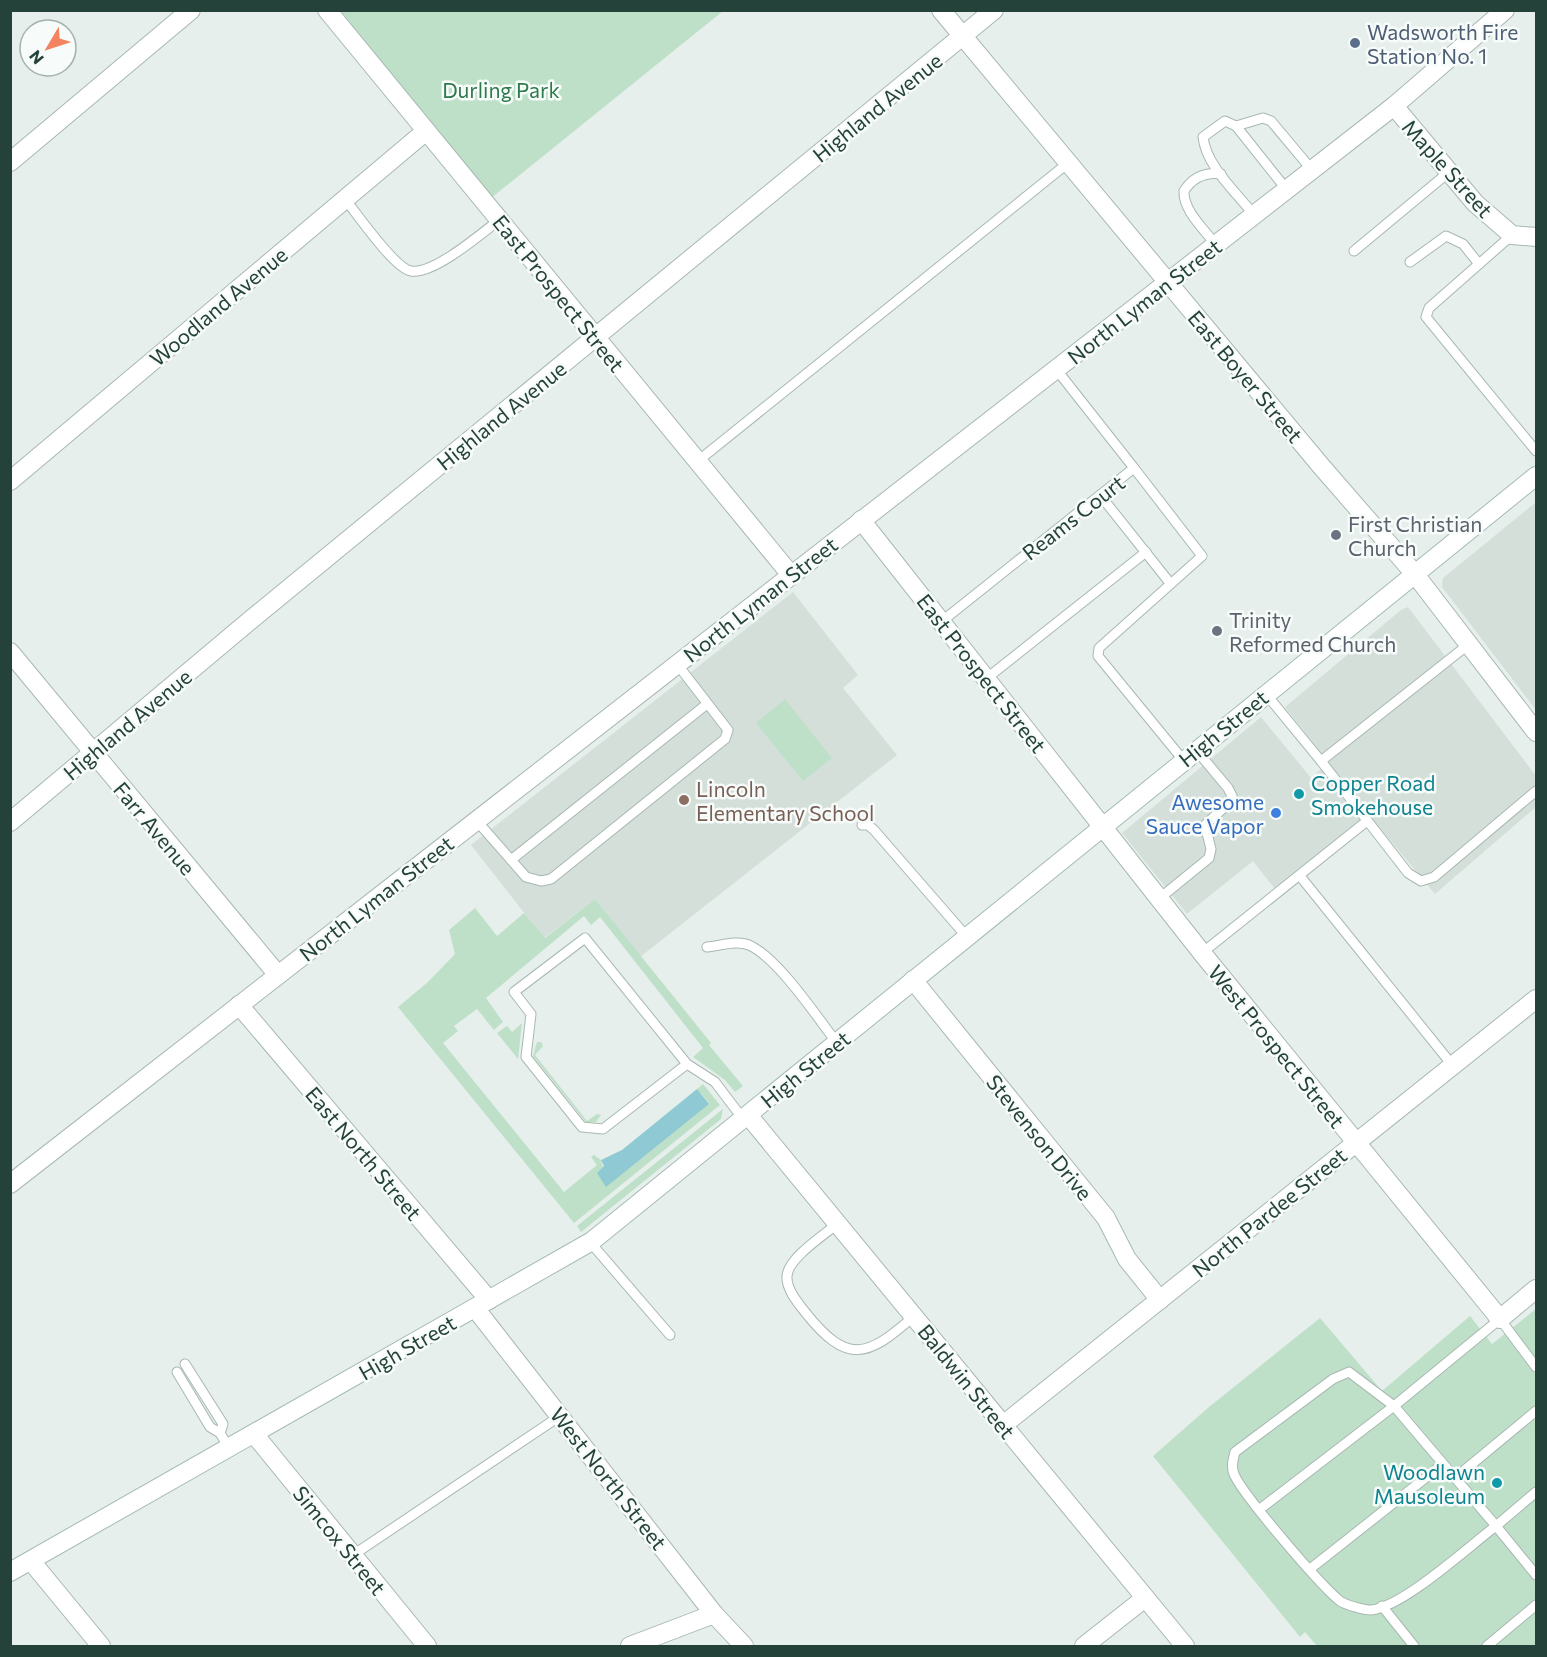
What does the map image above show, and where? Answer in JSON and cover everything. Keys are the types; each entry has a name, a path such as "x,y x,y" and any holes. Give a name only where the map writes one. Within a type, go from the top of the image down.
{"street":[{"path":"10,162 191,10"},
{"name":"East Prospect Street","path":"327,10 791,575"},
{"name":"East Boyer Street","path":"941,10 1414,573 1536,732"},
{"name":"Highland Avenue","path":"10,822 994,10"},
{"name":"North Lyman Street","path":"10,1184 1312,171 1394,106 1500,12"},
{"name":"Maple Street","path":"1394,106 1475,203 1512,235 1536,237"},
{"name":"Woodland Avenue","path":"10,481 426,131"},
{"name":"High Street","path":"10,1572 225,1441 254,1434 590,1242 1536,476"},
{"name":"East Prospect Street","path":"861,520 1102,826"},
{"name":"Farr Avenue","path":"10,651 278,975"},
{"name":"West Prospect Street","path":"1102,826 1354,1143 1500,1319"},
{"name":"Stevenson Drive","path":"913,980 1106,1218 1127,1259 1160,1300"},
{"name":"North Pardee Street","path":"1003,1425 1536,999"},
{"name":"East North Street","path":"239,1005 482,1304"},
{"name":"Baldwin Street","path":"746,1117 914,1316 1185,1647"},
{"path":"1500,1319 1536,1289"},
{"name":"West North Street","path":"482,1304 560,1416 714,1614 744,1647"},
{"name":"Simcox Street","path":"254,1434 427,1647"},
{"path":"31,1561 101,1647"},
{"path":"1084,1647 1145,1598"},
{"path":"630,1647 714,1614"}],"lane":[{"path":"1236,126 1263,118 1271,122 1312,171"},
{"path":"1254,215 1221,174 1204,147 1203,137 1225,121 1236,126 1287,189"},
{"path":"698,461 1068,163"},
{"path":"1216,245 1183,200 1184,191 1200,176 1208,172 1221,174"},
{"path":"1354,251 1449,172"},
{"path":"345,199 397,262 410,271 424,271 464,247 500,220"},
{"path":"1512,235 1429,308 1426,317 1536,451"},
{"path":"1410,261 1446,236 1463,244 1479,264"},
{"name":"Reams Court","path":"941,622 1134,468 1056,369"},
{"path":"1134,468 1202,556 1099,648 1098,656 1190,756 1228,788 1232,796 1230,802 1205,825 1211,849 1209,858 1160,898"},
{"path":"1100,495 1170,583"},
{"path":"987,678 1146,552"},
{"path":"1321,761 1469,644"},
{"path":"476,820 526,877 534,880 550,879 725,739 728,730 677,664"},
{"path":"1266,694 1408,873 1421,881 1434,877 1536,791"},
{"path":"511,860 707,704"},
{"path":"1202,954 1367,821"},
{"path":"862,825 868,825 874,830 967,937"},
{"path":"1300,876 1452,1066"},
{"path":"687,1064 603,1130 582,1127 526,1058 531,1014 514,992 585,938 687,1064 715,1082 746,1117"},
{"path":"707,947 736,943 748,945 765,956 837,1043"},
{"path":"837,1224 803,1251 791,1265 787,1275 789,1289 818,1328 835,1344 850,1349 866,1349 881,1344 914,1316"},
{"path":"590,1242 670,1335"},
{"path":"1260,1509 1394,1406 1500,1319 1536,1367"},
{"path":"185,1364 223,1424 225,1441"},
{"path":"177,1372 210,1427 225,1441"},
{"path":"1536,1492 1496,1526 1397,1602 1370,1610 1342,1602 1310,1569 1235,1476 1232,1466 1235,1452 1333,1379 1349,1372 1394,1406 1496,1526 1536,1575"},
{"path":"1455,1478 1536,1411"},
{"path":"353,1555 560,1416"},
{"path":"1310,1569 1443,1464"},
{"path":"1487,1647 1536,1605"},
{"path":"1382,1606 1414,1647"}],"shaded area":[{"path":"1536,502 1536,710 1442,587 1443,578"},
{"name":"Lincoln Elementary School","path":"793,592 858,675 843,688 897,755 640,957 595,899 544,938 471,845"},
{"path":"1408,607 1536,776 1536,807 1435,894 1369,815 1275,889 1253,861 1187,914 1122,833 1261,717 1311,778 1329,762 1285,707 1401,610"}],"green space":[{"name":"Durling Park","path":"335,11 723,11 490,199"},
{"path":"785,699 832,758 803,781 756,723"},
{"path":"595,899 743,1086 735,1092 725,1080 693,1057 703,1048 600,917 591,925 584,916 486,998 503,1022 494,1030 477,1009 454,1026 458,1031 443,1043 564,1192 597,1165 591,1157 594,1155 601,1160 603,1169 709,1103 697,1089 703,1084 720,1105 574,1223 398,1007 428,982 455,954 449,930 475,908 497,936 524,913 545,938"},
{"path":"522,1023 518,1059 497,1033 507,1026 512,1032"},
{"path":"537,1042 541,1042 543,1046 535,1055 587,1121 597,1114 601,1115 596,1122 586,1122 533,1056"},
{"path":"723,1109 721,1119 581,1232 577,1226"},
{"path":"1536,1309 1536,1646 1317,1646 1305,1632 1300,1637 1153,1456 1209,1407 1320,1318 1382,1391 1470,1316 1492,1344"}],"water":[{"path":"697,1089 709,1104 606,1187 597,1173 604,1166 601,1160 622,1150"}],"place":[{"name":"Wadsworth Fire Station No. 1","path":"1355,43"},
{"name":"First Christian Church","path":"1336,535"},
{"name":"Trinity Reformed Church","path":"1217,631"},
{"name":"Copper Road Smokehouse","path":"1299,794"},
{"name":"Lincoln Elementary School","path":"684,800"},
{"name":"Awesome Sauce Vapor","path":"1276,813"},
{"name":"Woodlawn Mausoleum","path":"1497,1483"}]}
